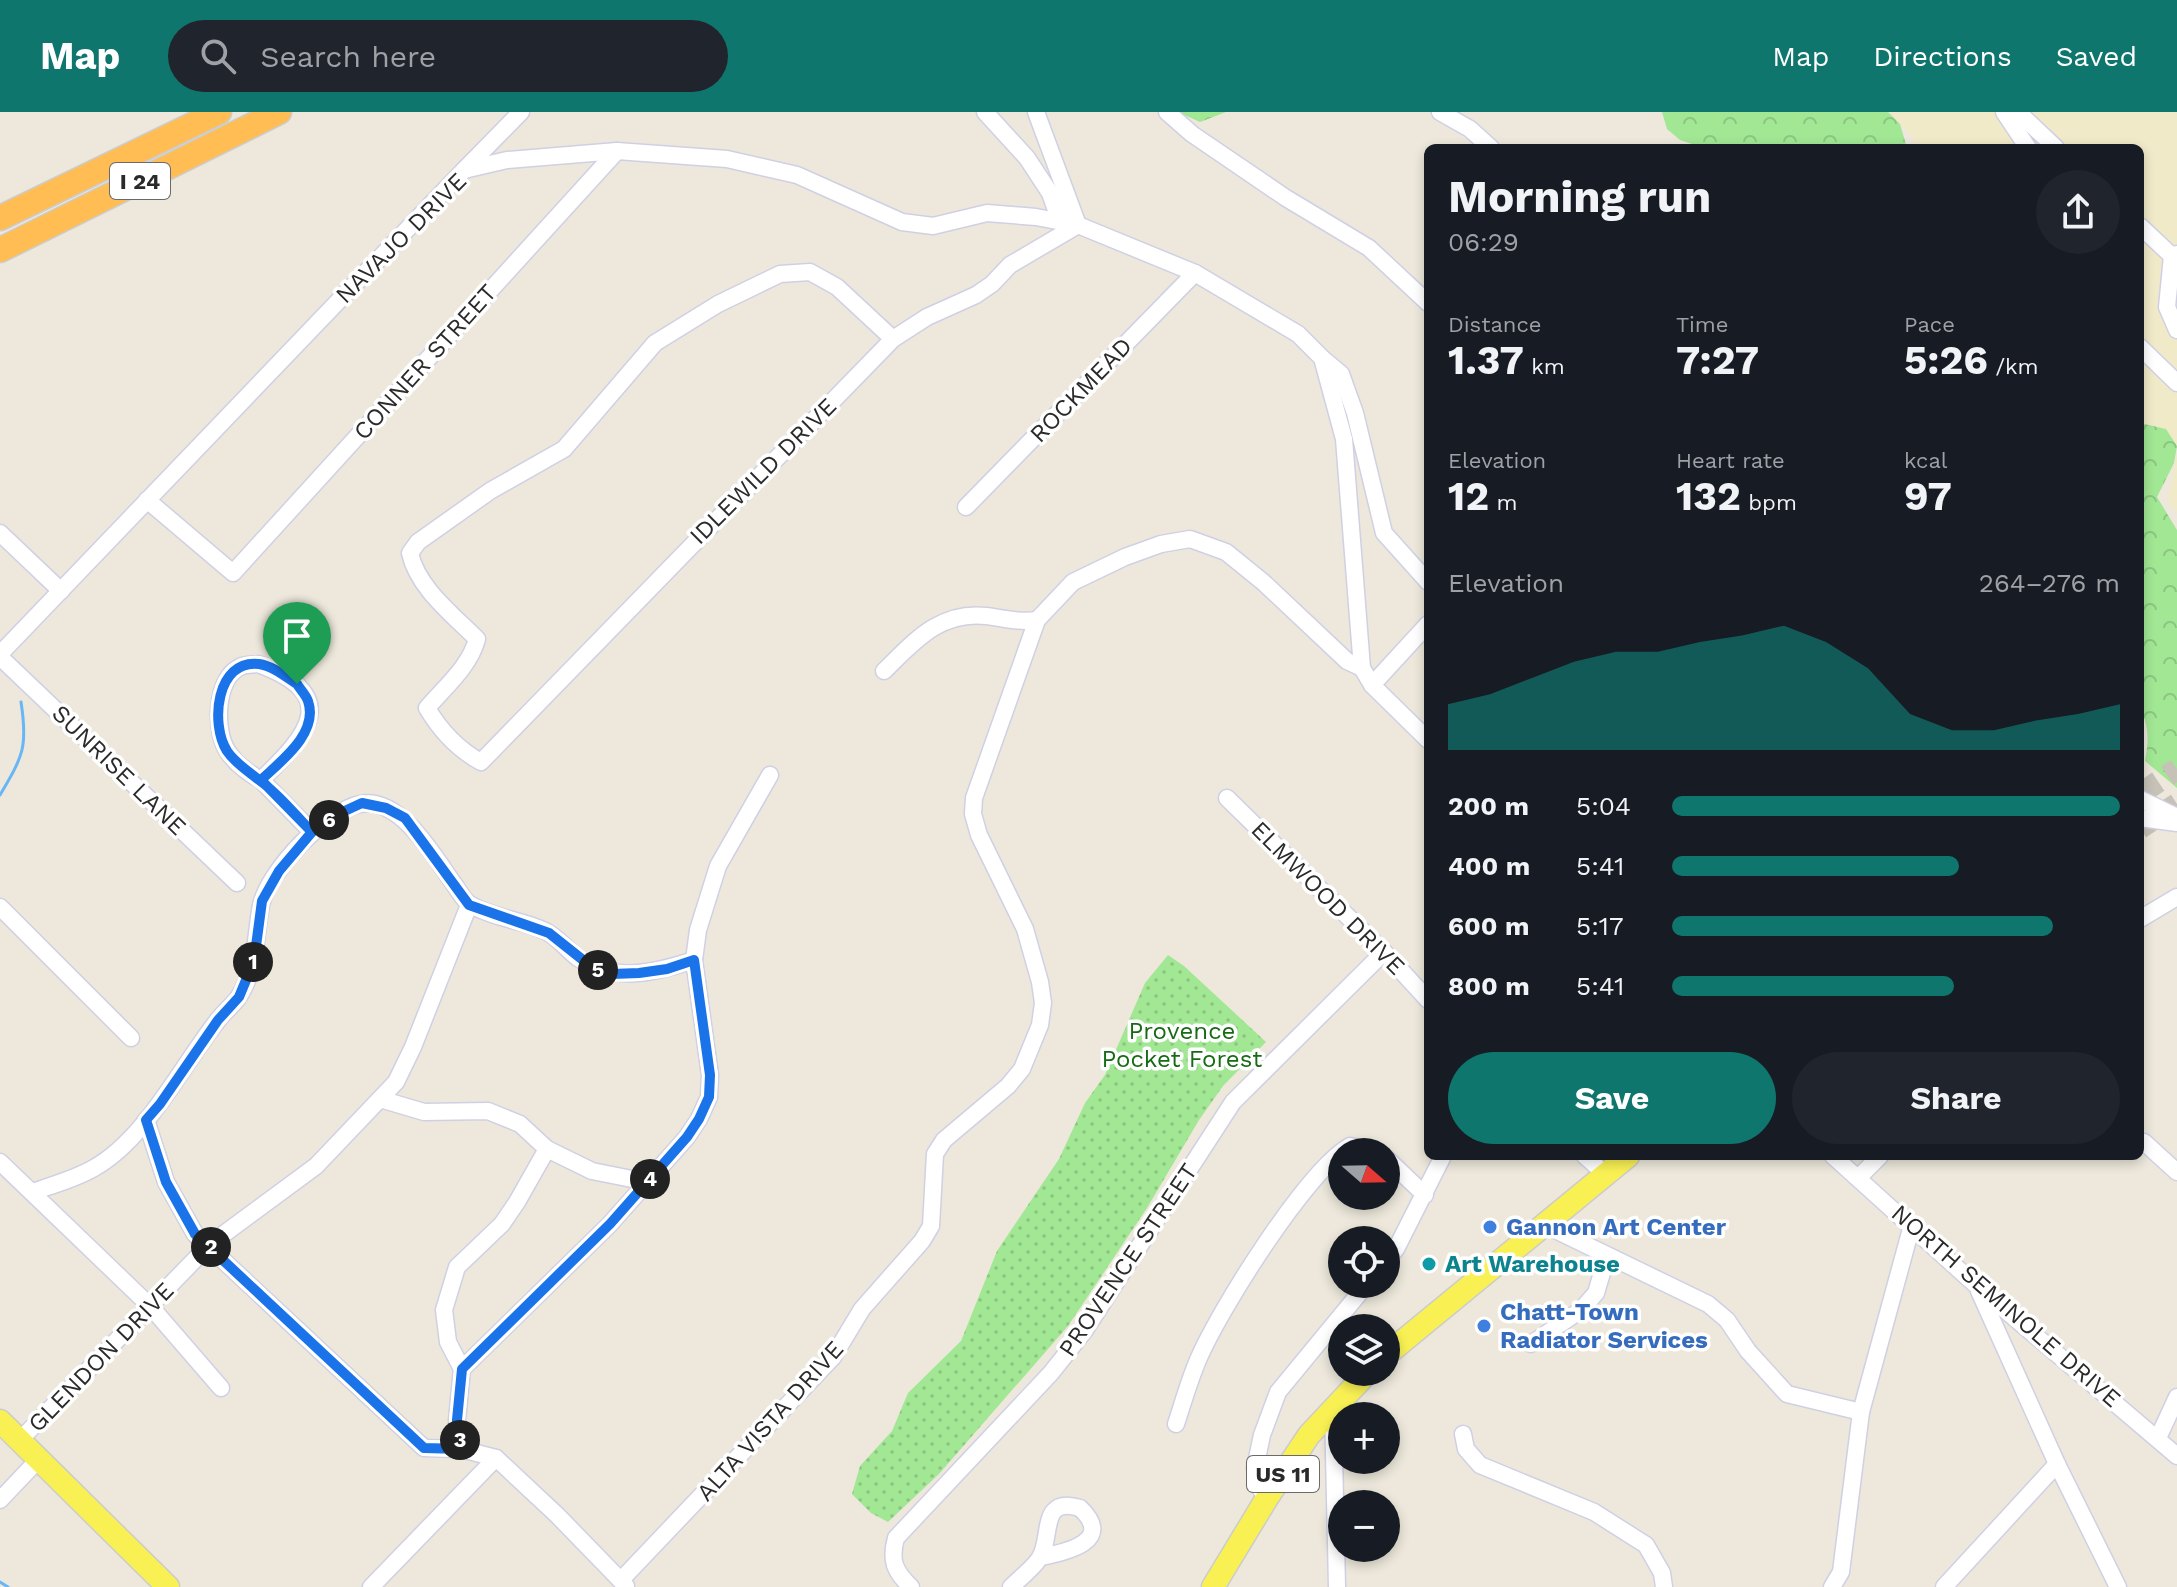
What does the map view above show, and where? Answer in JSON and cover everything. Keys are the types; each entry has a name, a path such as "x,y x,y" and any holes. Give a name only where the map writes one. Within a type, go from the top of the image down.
{"highway":[{"name":"I 24","path":"0,218 219,112"},
{"name":"I 24","path":"0,250 279,112"}],"main road":[{"path":"1400,1344 1623,1160"},
{"name":"US 11","path":"1340,1402 1355,1386"},
{"name":"US 11","path":"1213,1587 1267,1498 1309,1435 1328,1414"},
{"path":"0,1421 168,1587"}],"street":[{"path":"464,170 521,112"},
{"path":"985,112 1004,129 1027,158 1050,193 1056,210 1078,225 1195,273 1298,334 1341,374 1355,413 1384,533 1424,578"},
{"path":"1036,112 1078,225"},
{"path":"1167,112 1192,134 1286,198 1369,248 1424,299"},
{"path":"1440,112 1470,129 1487,144"},
{"path":"2004,112 2025,144"},
{"path":"2018,112 2052,144"},
{"name":"NAVAJO DRIVE","path":"0,656 464,170 507,160 617,151 727,159 797,175 902,222 933,226 987,213 1036,217 1078,225"},
{"name":"CONNER STREET","path":"147,500 233,573 617,151"},
{"name":"IDLEWILD DRIVE","path":"893,339 837,287 810,272 780,274 718,304 655,343 564,449 490,491 418,542 410,553 413,568 477,639 474,651 464,666 427,708 435,721 464,752 481,762 893,339 927,317 976,295 1010,265 1078,225"},
{"path":"2144,229 2174,255 2167,307 2177,330"},
{"name":"ROCKMEAD","path":"966,507 1195,273"},
{"path":"2144,351 2177,383"},
{"path":"1322,358 1344,439 1362,668 1372,685 1424,736"},
{"path":"0,533 61,591"},
{"name":"ALTA VISTA DRIVE","path":"624,1584 839,1350 862,1309 922,1241 931,1226 935,1154 944,1140 1008,1086 1022,1069 1040,1025 1043,1003 1040,982 1025,929 979,835 973,814 974,798 1037,620 1073,582 1096,569 1161,544 1190,539 1226,552 1263,582 1347,661 1362,668"},
{"path":"884,671 926,630 943,621 965,616 1025,622 1037,620"},
{"path":"1372,685 1424,628"},
{"name":"SUNRISE LANE","path":"0,656 237,883"},
{"path":"261,780 301,739 310,719 308,700 297,684 278,671 258,664 240,667 225,681 220,699 219,723 226,750 246,771 261,780 312,832"},
{"path":"462,1369 610,1224 687,1137 709,1097 710,1075 694,960 698,930 718,866 770,775"},
{"name":"ELMWOOD DRIVE","path":"1227,798 1384,952 1424,996"},
{"path":"2144,801 2177,817"},
{"path":"32,1192 96,1167 119,1148 160,1104 218,1020 239,997 254,961 262,901 279,871 312,832 336,815 362,803 386,808 405,818 469,905 549,933 593,968 612,974 667,969 694,960"},
{"path":"2144,819 2177,823"},
{"path":"2144,917 2177,897"},
{"name":"GLENDON DRIVE","path":"20,1440 209,1245 316,1166 396,1082 469,905"},
{"path":"0,907 131,1038"},
{"name":"PROVENCE STREET","path":"911,1587 897,1575 891,1556 896,1538 1051,1373 1085,1330 1233,1102 1384,952"},
{"path":"380,1099 424,1112 488,1111 520,1124 547,1149 592,1171 647,1182"},
{"path":"146,1120 166,1182 195,1234 424,1448 461,1449 496,1458 624,1584"},
{"path":"2144,1142 2176,1170"},
{"path":"461,1449 457,1420 462,1369 448,1342 444,1310 457,1267 502,1224 547,1149"},
{"path":"1400,1242 1441,1160"},
{"path":"1589,1160 1605,1174"},
{"name":"NORTH SEMINOLE DRIVE","path":"1838,1160 1977,1286 2177,1456"},
{"path":"1859,1177 1876,1160"},
{"path":"0,1162 151,1307 221,1388"},
{"path":"1176,1424 1197,1360 1215,1325 1257,1258 1328,1163"},
{"path":"1400,1171 1425,1195"},
{"path":"1545,1225 1708,1304 1727,1320 1748,1351 1787,1394 1861,1412"},
{"path":"1832,1587 1841,1572 1861,1412 1912,1225"},
{"path":"1531,1344 1581,1310 1596,1293 1607,1256"},
{"path":"1977,1286 2057,1464 2118,1587"},
{"path":"1267,1498 1257,1484 1255,1468 1262,1435 1278,1392 1355,1298"},
{"path":"2158,1438 2177,1397"},
{"path":"1463,1434 1466,1449 1480,1465 1594,1512 1646,1545 1662,1573 1664,1587"},
{"path":"371,1587 496,1458"},
{"name":"GLENDON DRIVE","path":"0,1500 38,1460"},
{"path":"1944,1587 2057,1464"},
{"path":"1334,1474 1337,1587"},
{"path":"1011,1587 1041,1557"}],"shaded area":[{"path":"1889,112 2177,112 2177,446 2166,429 2144,424 2144,144 1915,144 1914,139"},
{"path":"2177,453 2177,513 2168,501"}],"green space":[{"path":"1178,112 1226,112 1200,122"},
{"path":"1662,112 1888,112 1900,124 1906,144 1692,144 1680,140 1667,129"},
{"path":"2144,424 2166,429 2177,446 2174,463 2157,497 2177,530 2177,788 2145,761"},
{"name":"Provence Pocket Forest","path":"1168,955 1266,1042 1223,1086 1199,1120 1147,1208 1068,1326 939,1474 888,1522 871,1513 852,1494 860,1466 892,1431 908,1393 961,1341 997,1251 1059,1159 1085,1103 1105,1075 1145,983"}],"waterway":[{"path":"0,795 22,751 24,730 21,702"},
{"path":"0,1582 8,1587"}],"tunnel":[{"path":"2144,791 2177,769"},
{"path":"2144,825 2177,804"}],"place":[{"name":"Gannon Art Center","path":"1490,1227"},
{"name":"Art Warehouse","path":"1429,1264"},
{"name":"Chatt-Town Radiator Services","path":"1484,1326"}],"route":[{"path":"297,684 278,671 258,664 240,667 225,681 220,699 219,723 226,750 246,771 261,780 312,832 336,815 362,803 386,808 405,818 469,905 549,933 593,968 612,974 639,973 667,969 694,960 710,1075 709,1097 699,1119 687,1137 610,1224 462,1369 457,1420 461,1449 424,1448 195,1234 166,1182 146,1120 218,1020 239,997 254,961 262,901 279,871 312,832 261,780 301,739 310,719 308,700 297,684"}]}
